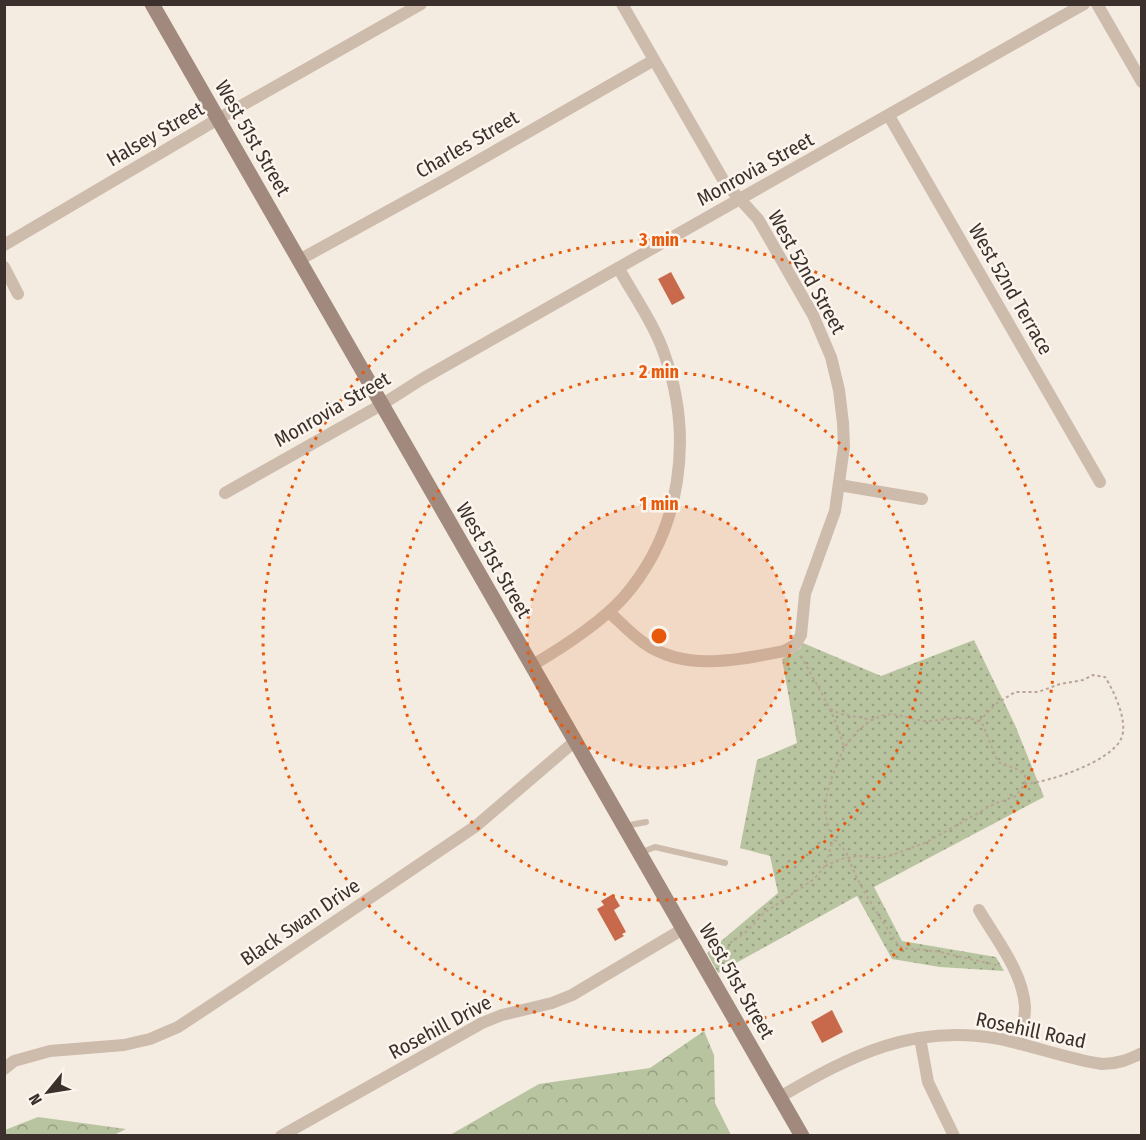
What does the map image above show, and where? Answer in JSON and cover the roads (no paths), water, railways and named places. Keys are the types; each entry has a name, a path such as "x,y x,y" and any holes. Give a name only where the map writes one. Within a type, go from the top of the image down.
{"street":[{"name":"West 51st Street","path":"152,4 802,1136"},
{"name":"Halsey Street","path":"4,245 218,119 421,4"},
{"name":"West 52nd Street","path":"609,612 644,643 671,657 711,662 789,648 801,635 805,594 834,511 844,447 839,390 831,357 813,315 758,219 725,183 622,4"},
{"name":"Monrovia Street","path":"225,493 1084,4"},
{"path":"1097,4 1142,82"},
{"name":"Charles Street","path":"299,260 654,60"},
{"name":"West 52nd Terrace","path":"889,116 1100,482"},
{"path":"4,267 18,294"},
{"path":"531,666 609,612 623,598 656,549 668,521 676,491 681,460 681,429 673,380 655,332 619,269"},
{"path":"839,485 921,499"},
{"name":"Black Swan Drive","path":"8,1063 50,1052 124,1045 150,1039 178,1027 476,826 574,742"},
{"path":"979,910 1009,962 1023,994 1025,1008 1020,1044"},
{"name":"Rosehill Drive","path":"281,1136 482,1023 572,995 683,929"},
{"name":"Rosehill Road","path":"780,1097 829,1068 859,1054 890,1043 920,1038 949,1035 974,1036 1020,1044 1102,1064 1121,1062 1142,1053"},
{"path":"920,1038 928,1082 954,1136"}],"lane":[{"path":"624,826 646,822"},
{"path":"640,853 655,847 725,863"}]}
